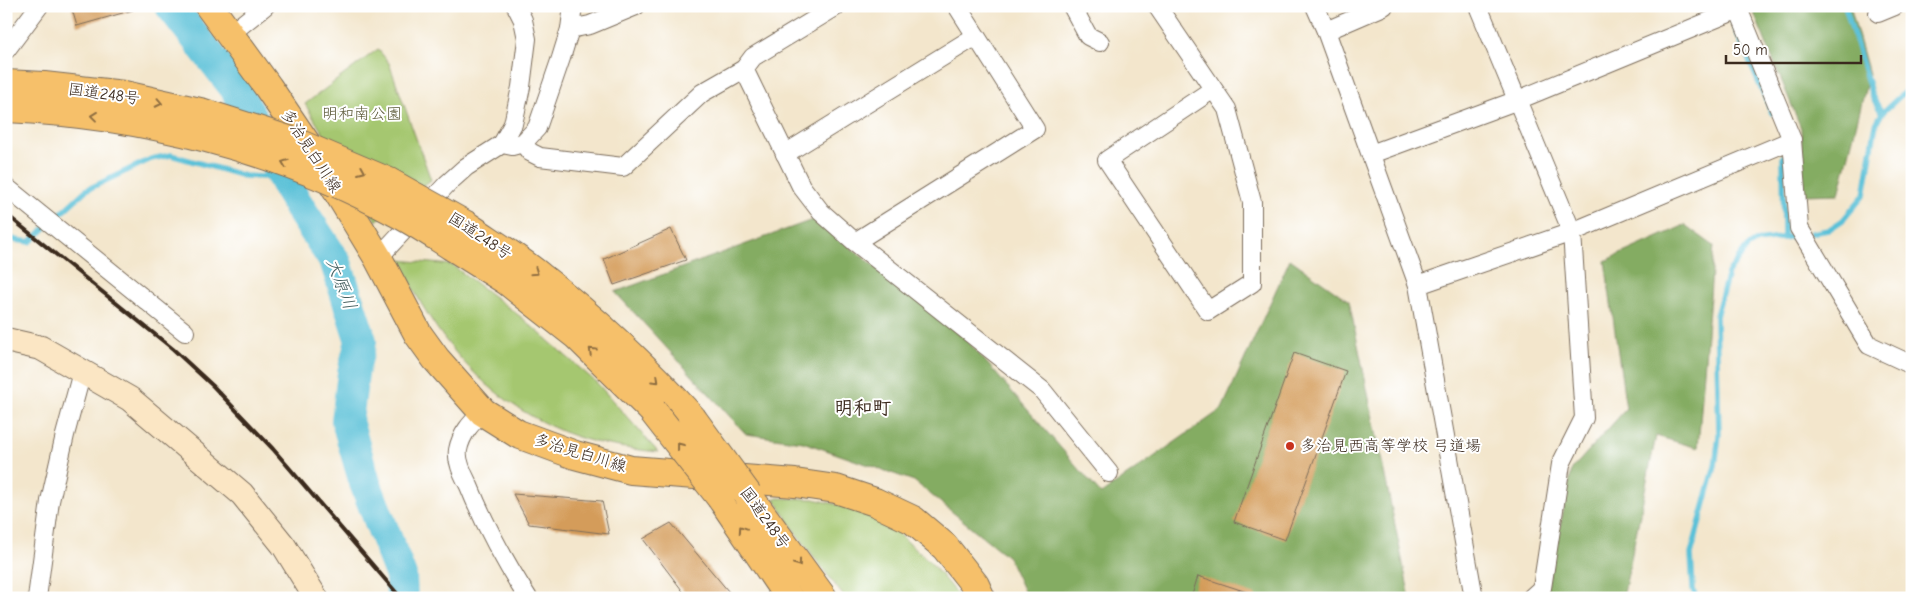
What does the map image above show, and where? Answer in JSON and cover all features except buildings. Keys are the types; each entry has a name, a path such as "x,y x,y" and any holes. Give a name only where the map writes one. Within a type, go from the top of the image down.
{"main road":[{"name":"多治見白川線","path":"209,6 268,87 325,171 378,258 418,334 436,359 483,412 518,434 575,456 630,470 795,483 836,489 875,502 913,520 945,547 982,598"},
{"name":"国道248号","path":"6,84 44,86 124,95 204,112 295,142 390,182 460,236 507,281 577,336 652,410 721,498 789,598"},
{"name":"国道248号","path":"6,108 38,109 145,123 245,148 330,181 395,212 460,236 541,276 618,343 661,384 692,418 823,598"}],"street":[{"path":"6,50 39,6"},
{"path":"230,34 265,6"},
{"path":"378,258 466,167 502,144 513,124 521,87 527,39 523,20 516,6"},
{"path":"502,144 512,146 523,143 536,128 570,28 573,6"},
{"path":"570,28 590,25 636,6"},
{"path":"523,143 530,152 540,157 623,167 702,93 744,69 753,56 837,6"},
{"path":"854,242 1035,130 957,6"},
{"path":"1072,6 1088,36 1100,42"},
{"path":"1157,6 1212,90 1227,109 1252,202 1252,283 1208,311 1106,160 1212,90"},
{"path":"1315,6 1326,31 1418,285 1474,598"},
{"path":"1326,31 1384,6"},
{"path":"1478,6 1572,232 1584,418 1561,464 1542,588 1531,598"},
{"path":"1878,13 1895,6"},
{"path":"1371,154 1518,100 1738,7 1792,140 1799,228 1868,345 1912,365"},
{"path":"785,154 976,36"},
{"path":"744,69 801,186 821,212 854,242 1042,390 1109,472"},
{"path":"1418,285 1572,232 1792,140"},
{"path":"6,187 185,332"},
{"path":"6,340 41,348 130,399 242,494 284,546 316,598"},
{"path":"37,598 50,501 82,372"},
{"path":"483,412 467,428 458,451 460,467 491,536 528,598"}],"green space":[{"path":"1751,6 1850,6 1869,74 1839,194 1803,195 1801,128"},
{"name":"明和南公園","path":"378,49 389,63 431,180 376,221 305,104"},
{"path":"815,219 966,339 1101,494 1222,409 1290,259 1349,301 1410,598 1027,598 1008,557 914,481 803,442 746,434 615,292"},
{"path":"1685,225 1714,246 1698,448 1656,436 1623,598 1545,598 1572,469 1626,409 1605,261"},
{"path":"399,260 452,265 521,317 597,383 658,452 611,445 575,436 535,418 509,402 486,384 445,340 428,315"},
{"path":"774,498 814,499 852,508 888,524 931,563 960,598 845,598 796,533"}],"waterway":[{"name":"大原川","path":"171,6 236,89 297,204 336,263 361,341 353,373 347,421 365,483 401,576 402,598"},
{"path":"1723,6 1734,26 1772,113"},
{"path":"1845,6 1872,96 1882,113"},
{"path":"1812,233 1828,230 1843,220 1864,195 1876,124 1882,113 1912,85"},
{"path":"6,235 15,240 30,242 86,190 151,159 171,155 244,176 283,178"},
{"path":"1783,157 1784,238"},
{"path":"1696,598 1693,589 1691,554 1715,466 1719,435 1716,316 1728,273 1747,247 1757,241 1796,236"}],"railway":[{"path":"6,214 173,349 213,386 273,449 401,598"}],"place":[{"name":"多治見西高等学校 弓道場","path":"1290,446"}],"district":[{"name":"明和町","path":"863,408"}]}
